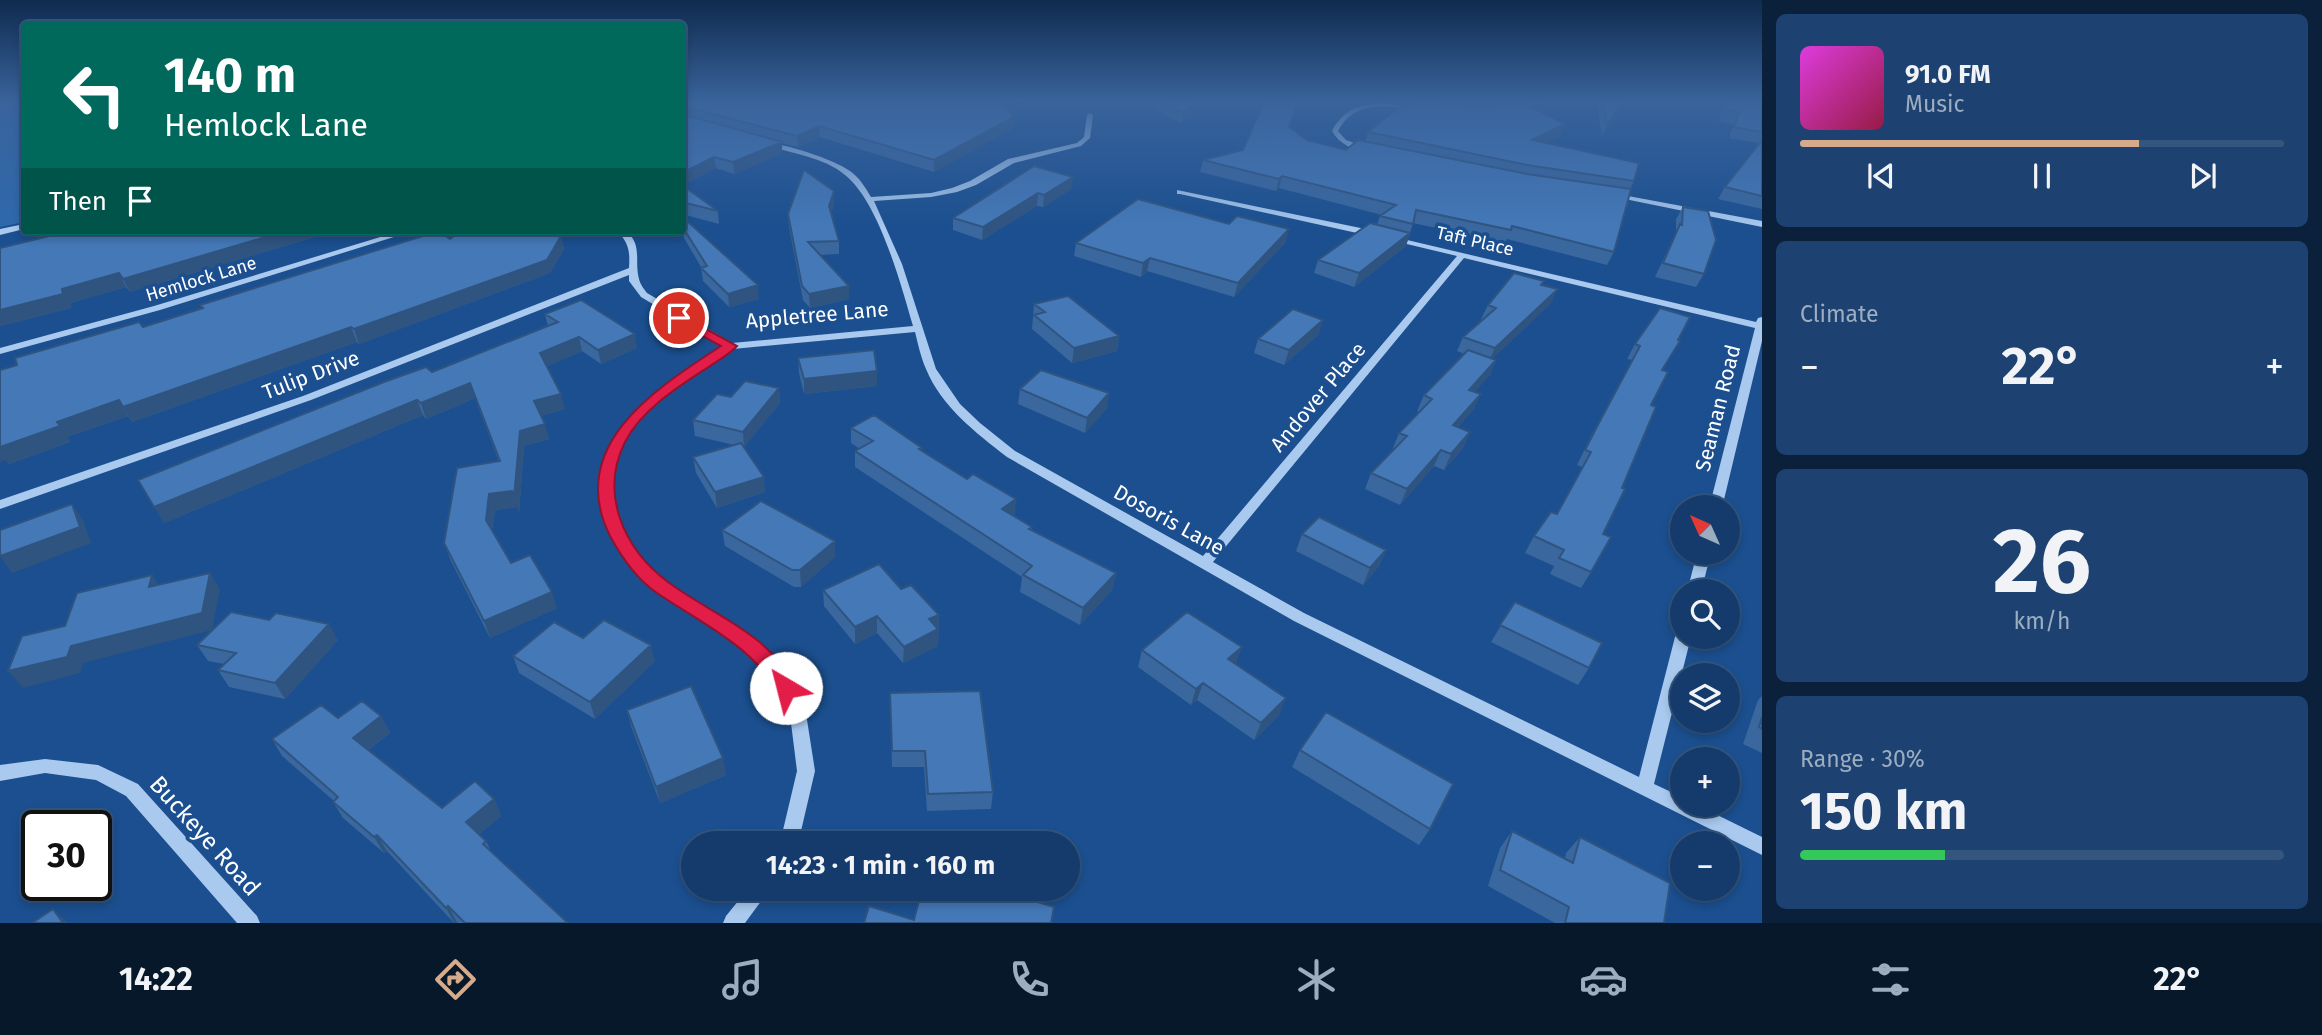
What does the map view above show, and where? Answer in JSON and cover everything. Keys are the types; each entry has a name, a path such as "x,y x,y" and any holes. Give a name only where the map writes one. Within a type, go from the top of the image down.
{"street":[{"name":"Dosoris Lane","path":"762,143 830,164 863,186 871,199 931,369 941,387 969,421 1011,454 1299,617 1762,846"},
{"path":"871,199 931,195 954,190 973,183 1011,161 1081,143"},
{"path":"1349,143 1376,152"},
{"name":"Taft Place","path":"1180,192 1318,220 1761,323"},
{"path":"1600,192 1762,224"},
{"path":"0,232 21,228"},
{"name":"Hemlock Lane","path":"0,351 158,308 396,235"},
{"path":"627,235 635,246 634,281 644,295 730,346"},
{"name":"Andover Place","path":"1203,564 1462,255"},
{"name":"Tulip Drive","path":"0,505 307,398 633,270"},
{"name":"Seaman Road","path":"1718,495 1761,323"},
{"name":"Appletree Lane","path":"792,831 806,771 797,707 776,669 727,626 661,587 631,558 608,514 605,482 618,441 644,408 670,386 730,346 918,329"},
{"path":"1645,787 1680,649"},
{"name":"Buckeye Road","path":"0,773 45,766 98,774 132,790 250,923"},
{"path":"733,923 750,901"}],"shaded area":[{"path":"0,143 21,143 21,223 0,227"}],"building":[{"path":"686,143 779,143 733,162 714,157 686,171"},
{"path":"877,143 965,143 934,160"},
{"path":"1246,143 1319,143 1346,150 1354,143 1373,143 1527,174 1631,189 1614,252 1512,226 1511,230 1416,210 1413,224 1380,216 1396,205 1282,176 1279,179 1203,160 1243,150"},
{"path":"1421,143 1546,143 1639,163 1634,181 1527,165"},
{"path":"1760,143 1762,143 1762,196 1725,187"},
{"path":"1034,166 1073,177 1044,195 1038,193 983,227 953,218"},
{"path":"804,170 834,191 829,206 839,241 808,242 849,286 809,294 802,286 788,214"},
{"path":"686,188 718,211 686,203"},
{"path":"1138,199 1229,224 1237,216 1289,229 1238,283 1150,258 1143,263 1076,243"},
{"path":"1683,207 1708,211 1716,240 1704,274 1663,263 1680,224 1682,225"},
{"path":"686,222 758,285 728,294 701,268 707,266 686,232"},
{"path":"1370,223 1410,233 1359,273 1318,260"},
{"path":"54,235 272,235 123,279 119,273 62,289 63,294 0,310 0,248"},
{"path":"426,235 444,235 450,239 455,235 561,236 547,260 123,407 119,400 57,422 60,426 0,447 0,370 17,365 15,358 139,322 143,327 203,308 200,305"},
{"path":"1514,273 1544,281 1541,285 1558,289 1495,348 1463,337 1496,308 1488,305"},
{"path":"1068,296 1119,336 1074,348 1034,315 1045,312 1034,304"},
{"path":"581,300 635,334 598,350 579,337 540,353 561,394 534,401 545,424 520,431 514,497 512,491 489,494 486,520 511,563 530,555 552,592 484,621 444,543 457,468 500,461 470,383 421,403 417,400 154,507 138,480 384,382 426,367 432,372 558,322 545,314"},
{"path":"1660,308 1690,317 1678,340 1680,341 1662,370 1668,372 1651,405 1656,407 1622,488 1625,489 1603,534 1611,537 1591,572 1559,558 1564,550 1534,536 1551,512 1557,514 1591,452 1585,450 1640,346 1635,344"},
{"path":"1293,309 1323,320 1289,350 1258,339"},
{"path":"874,350 877,371 804,379 798,358"},
{"path":"1468,350 1496,360 1469,390 1481,394 1453,425 1470,432 1451,454 1441,450 1407,489 1371,473 1407,436 1399,433 1432,399 1424,395"},
{"path":"1041,370 1109,393 1087,418 1020,389"},
{"path":"745,381 779,388 743,432 693,420 717,394 731,397"},
{"path":"874,415 922,448 919,449 967,479 973,474 1016,499 1002,509 1032,527 1029,529 1116,573 1083,608 1023,575 1032,566 855,451 873,441 851,428"},
{"path":"741,443 764,477 715,492 693,457"},
{"path":"761,501 835,541 800,570 792,570 722,530"},
{"path":"72,504 80,527 0,556 0,530"},
{"path":"1319,517 1386,550 1370,568 1302,534"},
{"path":"879,564 901,589 911,585 939,615 929,619 938,629 904,647 877,616 855,627 823,590"},
{"path":"210,573 202,613 71,646 67,657 8,671 22,636 65,626 77,593 152,575 149,587"},
{"path":"1515,602 1602,643 1589,668 1500,625"},
{"path":"231,612 269,620 276,613 329,624 275,683 218,670 236,653 197,645"},
{"path":"1187,612 1242,647 1228,659 1286,698 1261,723 1203,683 1196,689 1142,650"},
{"path":"604,620 651,645 590,702 513,656 554,622 583,638"},
{"path":"691,686 723,758 656,787 627,710"},
{"path":"980,691 993,792 928,794 925,751 892,751 890,693"},
{"path":"362,701 381,716 353,738 442,808 475,781 494,799 466,822 486,841 483,844 568,923 465,923 448,906 446,908 377,835 374,837 333,802 338,797 272,739 321,705 338,718"},
{"path":"1326,712 1453,784 1430,829 1300,750"},
{"path":"1512,831 1573,863 1580,837 1670,883 1664,923 1565,923 1569,907 1500,870"},
{"path":"919,901 1034,901 1054,907 1051,923 864,923 869,906 914,920"},
{"path":"53,909 63,923 32,923"}],"route":[{"path":"679,318 730,346 670,386 644,408 618,441 605,482 608,514 631,558 661,587 727,626 776,669 786,688"}]}
